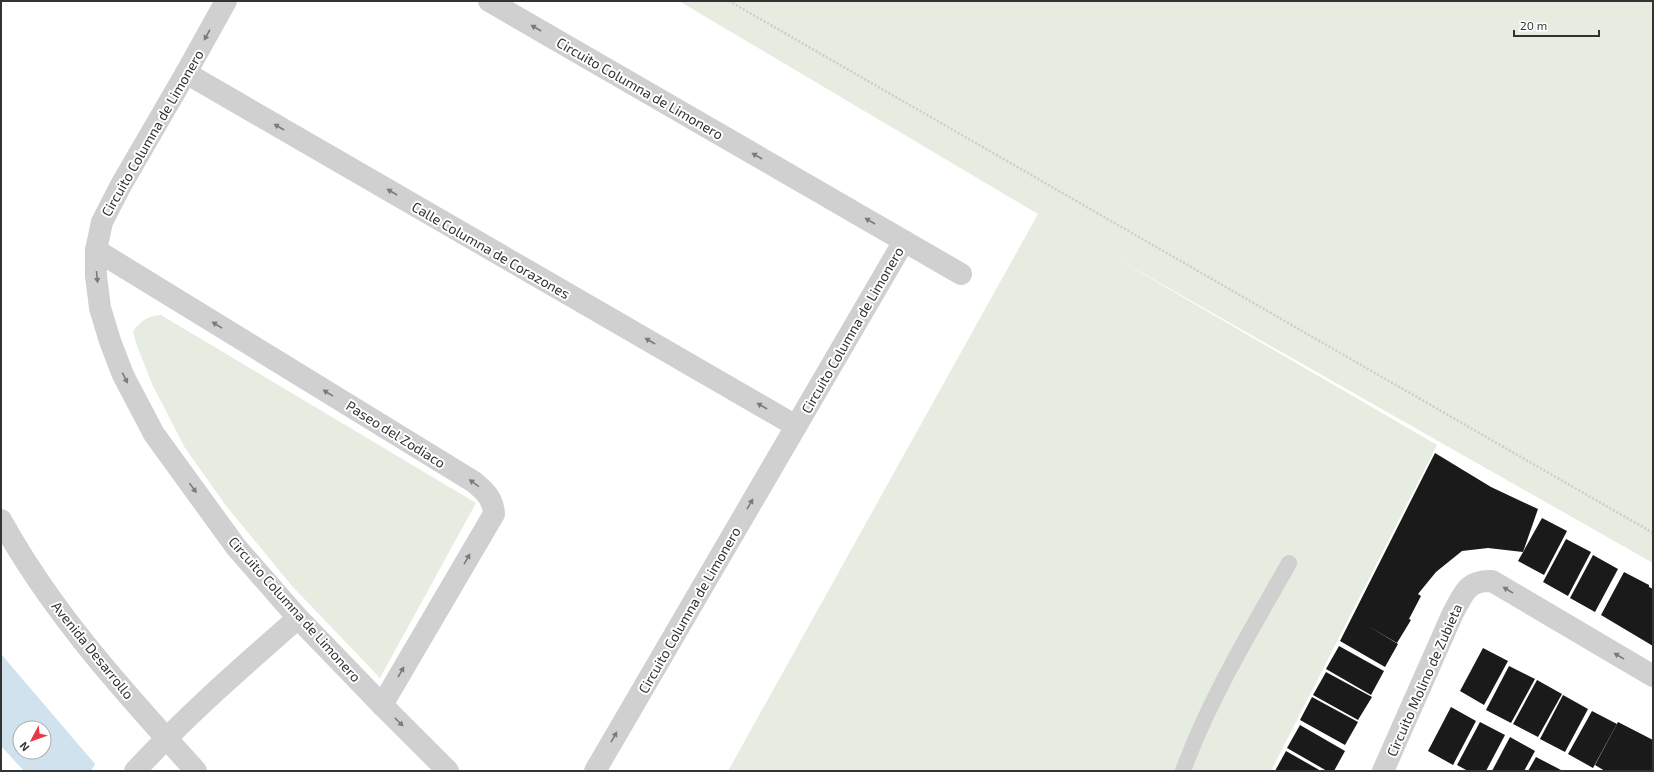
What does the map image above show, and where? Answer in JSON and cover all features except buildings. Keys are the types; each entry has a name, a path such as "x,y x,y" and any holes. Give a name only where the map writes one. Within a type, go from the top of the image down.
{"street":[{"name":"Circuito Columna de Limonero","path":"226,1 121,185 102,222 96,250 96,276 100,308 110,342 123,375 154,434 236,547 298,618 448,771"},
{"name":"Circuito Columna de Limonero","path":"489,1 904,241 595,771"},
{"name":"Calle Columna de Corazones","path":"186,73 796,426"},
{"path":"904,241 961,274"},
{"name":"Paseo del Zodiaco","path":"96,250 474,482 485,491 490,498 494,514 382,705"},
{"name":"Avenida Desarrollo","path":"1,520 49,595 88,648 196,771"},
{"name":"Circuito Molino de Zubieta","path":"1387,769 1453,613 1463,594 1473,583 1481,580 1492,581 1653,676"},
{"path":"135,771 197,708 298,618"}],"lane":[{"path":"1183,771 1195,740 1232,664 1289,563"}],"path":[{"path":"729,1 1653,533"}],"shaded area":[{"path":"679,1 1653,1 1653,563 1107,253 1437,445 1271,771 728,771 1038,214"},
{"path":"161,315 476,503 380,678 292,586 227,507 185,448 152,384 136,343 133,331 145,320"}],"water":[{"path":"1,654 95,764 91,771 24,771 14,760 52,760 52,720 12,720 12,758 1,746"}]}
